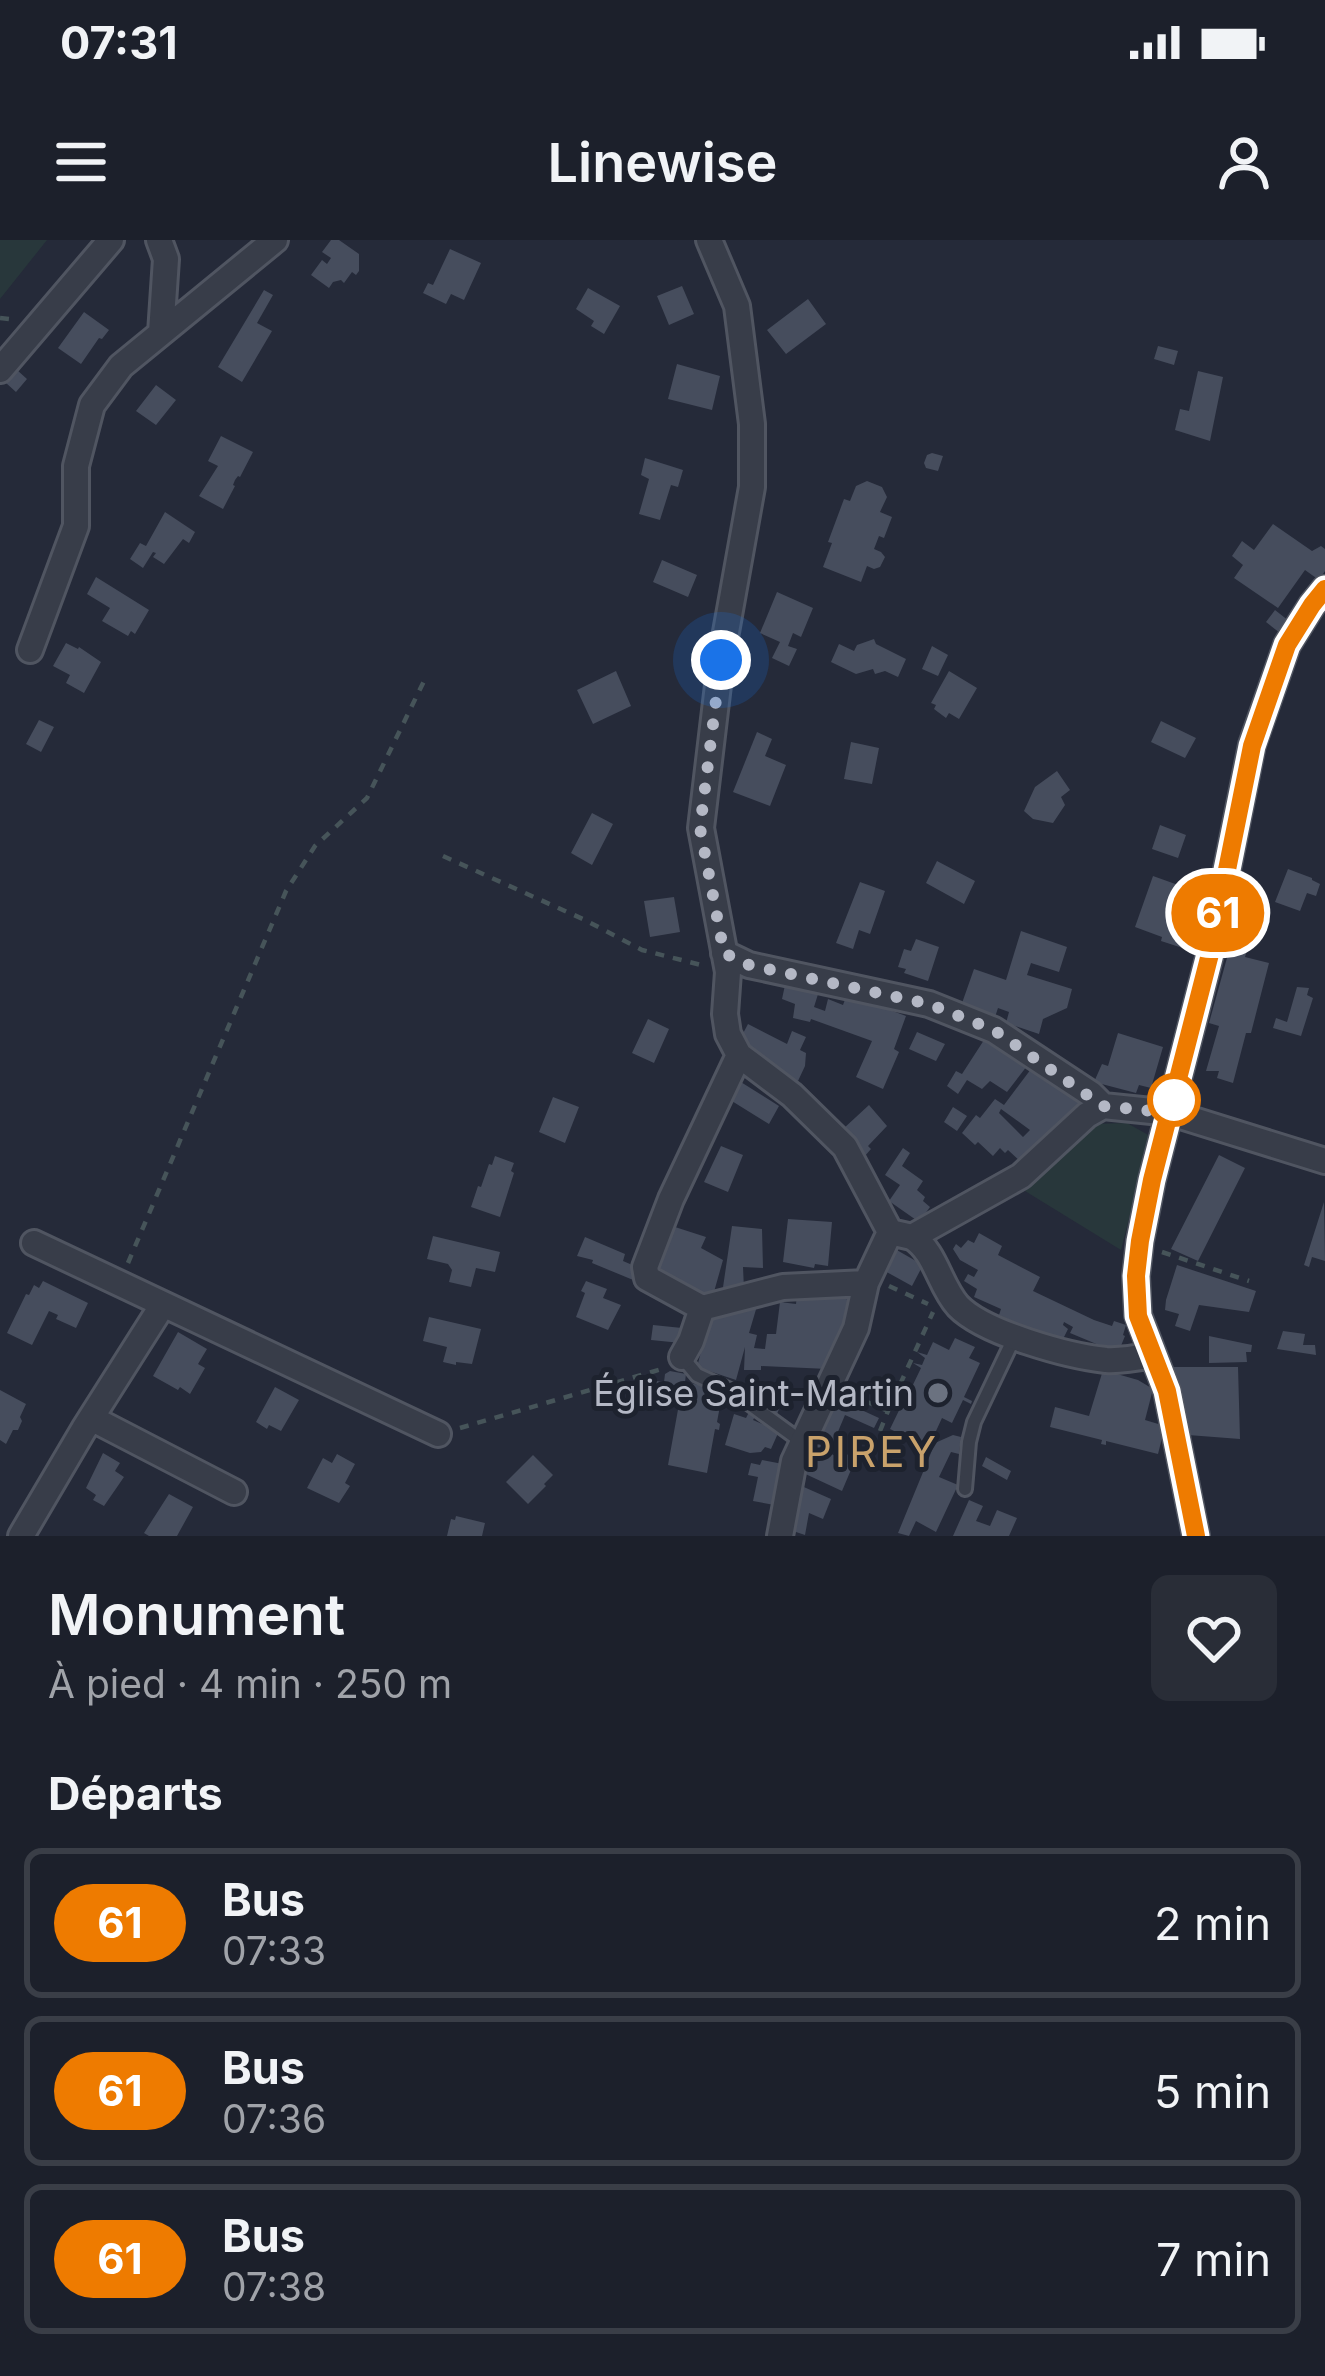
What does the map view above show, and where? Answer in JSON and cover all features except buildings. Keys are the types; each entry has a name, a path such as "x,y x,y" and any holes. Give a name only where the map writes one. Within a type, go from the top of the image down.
{"street":[{"path":"0,370 111,240"},
{"path":"159,240 166,259 160,333"},
{"path":"30,650 76,526 76,466 92,405 121,365 275,240"},
{"path":"710,240 737,306 752,424 752,487 721,660 700,828 726,963 728,1034 739,1055 792,1095 845,1147 901,1234 926,1250 961,1309 1048,1348 1108,1360 1152,1355"},
{"path":"1196,1536 1167,1391 1138,1316 1140,1244 1210,954 1252,746 1287,645 1325,589"},
{"path":"726,963 929,1004 994,1030 1103,1106 1171,1113 1325,1161"},
{"path":"739,1055 671,1199 645,1268 647,1278 702,1308 783,1288 866,1282"},
{"path":"780,1536 794,1461 856,1328 866,1282 901,1234 1021,1176 1103,1106"},
{"path":"34,1244 438,1434"},
{"path":"21,1536 162,1306"},
{"path":"682,1357 702,1308"},
{"path":"91,1418 234,1492"}],"lane":[{"path":"965,1489 974,1423 1015,1337"},
{"path":"682,1357 697,1375 732,1391 802,1442"}],"path":[{"path":"119,1285 286,890 315,846 367,798 425,679"},
{"path":"443,856 642,950 726,963"},
{"path":"1140,1244 1250,1281"},
{"path":"866,1282 882,1283 935,1307 880,1431"},
{"path":"438,1434 656,1372 682,1357"},
{"path":"828,1384 888,1411"},
{"path":"858,1408 863,1396"}],"shaded area":[{"path":"0,240 47,240 0,299"},
{"path":"1127,1123 1150,1136 1121,1250 1025,1191 1093,1124"}],"bus line":[{"name":"61","path":"1196,1536 1167,1391 1138,1316 1140,1241 1210,954 1252,746 1287,645 1325,589"}],"place":[{"name":"Église Saint-Martin","path":"938,1393"}],"district":[{"name":"PIREY","path":"872,1452"}],"route":[{"path":"721,660 700,828 724,953 749,965 929,1004 994,1030 1103,1106 1171,1113 1174,1100"}]}
